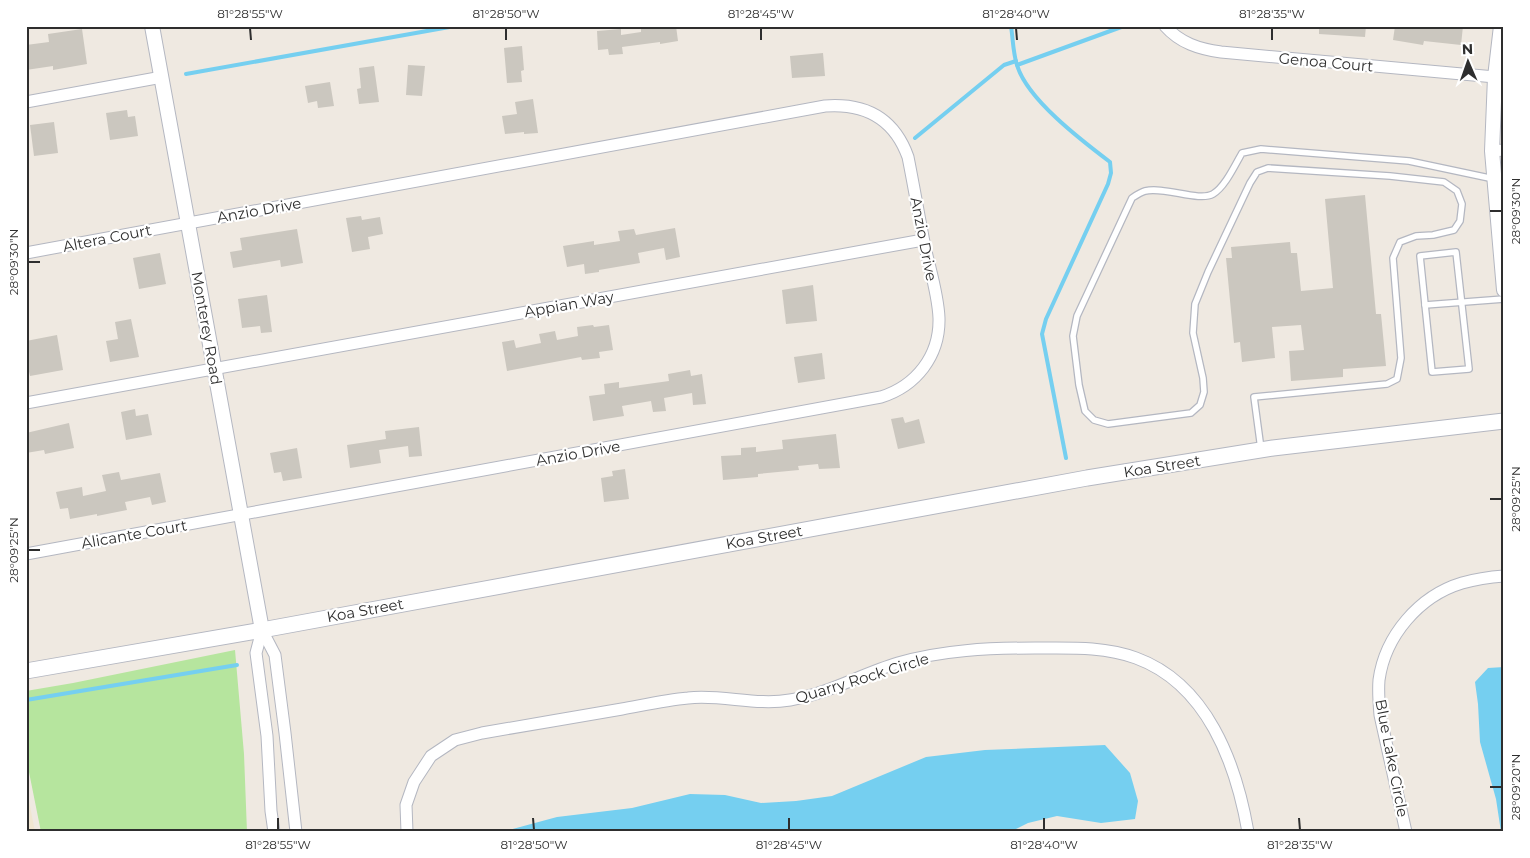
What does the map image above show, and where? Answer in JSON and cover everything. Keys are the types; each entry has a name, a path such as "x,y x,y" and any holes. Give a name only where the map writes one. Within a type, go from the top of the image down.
{"main road":[{"name":"Koa Street","path":"26,671 262,630 1087,478 1261,450 1504,421"}],"street":[{"name":"Monterey Road","path":"152,26 262,630"},
{"name":"Genoa Court","path":"1165,26 1172,34 1192,46 1221,52 1495,77"},
{"path":"1500,26 1495,77 1498,151 1494,179 1504,290"},
{"path":"26,102 162,77"},
{"name":"Anzio Drive","path":"188,223 825,106 846,105 869,111 888,125 900,140 908,157 938,310 939,319 932,355 924,368 911,381 891,394 241,515"},
{"name":"Altera Court","path":"26,254 188,223"},
{"name":"Appian Way","path":"215,370 362,341 924,240"},
{"path":"26,403 215,370"},
{"name":"Alicante Court","path":"26,554 241,515"},
{"name":"Blue Lake Circle","path":"1406,832 1380,715 1378,698 1379,680 1386,654 1406,622 1433,596 1461,583 1504,576"},
{"path":"262,630 256,653 267,736 274,832"},
{"path":"262,630 275,655 296,832"},
{"name":"Quarry Rock Circle","path":"407,832 406,805 414,782 431,756 456,740 482,733 688,697 787,701 814,695 898,663 942,654 995,648 1063,648 1116,652 1135,657 1163,672 1188,692 1207,716 1225,752 1238,790 1248,832"}],"lane":[{"path":"1261,450 1254,398 1387,384 1396,379 1402,358 1393,258 1400,242 1416,236 1433,235 1454,230 1460,221 1462,204 1457,191 1444,182 1390,176 1268,168 1257,172 1250,182 1195,304 1193,333 1204,378 1204,392 1200,405 1191,413 1108,424 1094,420 1085,411 1079,385 1073,336 1077,316 1132,198 1145,190 1206,197 1215,193 1242,153 1261,149 1409,161 1494,179"},
{"path":"1456,252 1461,302 1469,369 1432,372 1420,256 1456,252"},
{"path":"1425,305 1504,298"}],"shaded area":[{"path":"26,785 35,832 26,832"}],"green space":[{"path":"235,650 244,754 247,832 41,832 26,757 26,691"}],"water":[{"path":"1504,667 1504,832 1501,832 1496,799 1480,742 1475,682 1488,668"},
{"path":"1105,745 1130,773 1138,801 1135,819 1101,823 1057,816 1028,823 1010,832 505,831 557,817 632,808 690,794 725,795 761,803 832,796 926,757 985,750"}],"building":[{"path":"641,26 676,26 678,41 622,47 623,54 609,55 608,49 598,50 597,31 621,29 621,35 641,32"},
{"path":"1319,26 1366,26 1365,37 1319,34"},
{"path":"1395,26 1463,26 1461,45 1424,41 1423,45 1393,40"},
{"path":"82,29 87,64 53,70 53,66 26,70 26,45 49,42 48,34"},
{"path":"522,46 524,70 521,71 522,82 507,83 504,48"},
{"path":"823,53 825,76 792,78 790,56"},
{"path":"408,65 425,66 422,96 406,95"},
{"path":"374,66 379,102 359,104 357,89 361,88 359,68"},
{"path":"330,82 334,106 318,108 317,101 308,103 305,86"},
{"path":"533,99 538,133 505,134 502,116 517,114 515,102"},
{"path":"127,110 128,117 135,116 138,136 110,140 106,113"},
{"path":"54,122 58,153 34,156 30,125"},
{"path":"1365,195 1376,314 1381,314 1386,366 1343,369 1343,377 1291,381 1289,351 1304,350 1301,325 1272,327 1275,358 1242,362 1240,342 1234,343 1226,258 1232,258 1231,247 1290,242 1291,253 1297,253 1301,291 1333,288 1325,199"},
{"path":"361,216 362,220 380,217 383,234 368,237 370,249 352,252 346,218"},
{"path":"675,228 680,257 666,260 664,248 638,253 640,263 599,270 599,272 585,274 584,264 567,267 563,246 594,241 594,245 620,241 618,231 634,229 636,235"},
{"path":"297,229 303,263 281,267 280,260 233,268 230,252 242,250 240,238"},
{"path":"160,253 166,284 139,289 133,258"},
{"path":"813,285 817,321 786,324 782,290"},
{"path":"267,295 272,332 261,333 260,326 242,328 238,299"},
{"path":"131,319 139,357 110,362 106,341 118,339 115,322"},
{"path":"593,325 594,327 609,325 613,350 599,352 600,358 582,360 581,357 507,371 502,342 514,340 516,348 541,343 539,334 555,331 557,340 578,336 577,327"},
{"path":"57,335 63,370 30,376 26,359 26,341"},
{"path":"822,353 825,379 798,383 794,357"},
{"path":"690,370 691,376 702,374 706,404 693,405 692,393 664,398 666,411 653,412 651,401 622,406 624,416 593,421 589,396 605,394 604,384 619,382 619,388 669,381 668,374"},
{"path":"135,409 136,416 148,414 152,435 126,440 121,412"},
{"path":"903,417 905,423 919,419 925,443 898,449 891,419"},
{"path":"69,423 74,448 45,454 44,450 26,453 26,433"},
{"path":"419,427 422,456 409,457 408,446 379,450 381,463 350,468 347,445 386,439 385,431"},
{"path":"836,434 840,468 819,469 818,464 798,466 799,470 758,474 758,477 723,480 721,456 741,455 741,448 756,447 756,452 783,449 782,440"},
{"path":"297,448 302,478 283,481 281,472 274,473 270,453"},
{"path":"625,469 629,499 604,502 601,478 613,476 612,471"},
{"path":"119,472 121,480 160,473 166,502 152,505 150,497 125,502 127,510 70,519 68,508 60,509 56,492 82,487 83,496 106,491 102,475"}],"waterway":[{"path":"186,74 455,26"},
{"path":"1011,26 1017,65 1032,91 1056,118 1110,162 1111,173 1108,184 1046,319 1042,334 1066,458"},
{"path":"1017,65 1124,26"},
{"path":"915,138 1004,65 1016,61"},
{"path":"26,700 237,665"}]}
